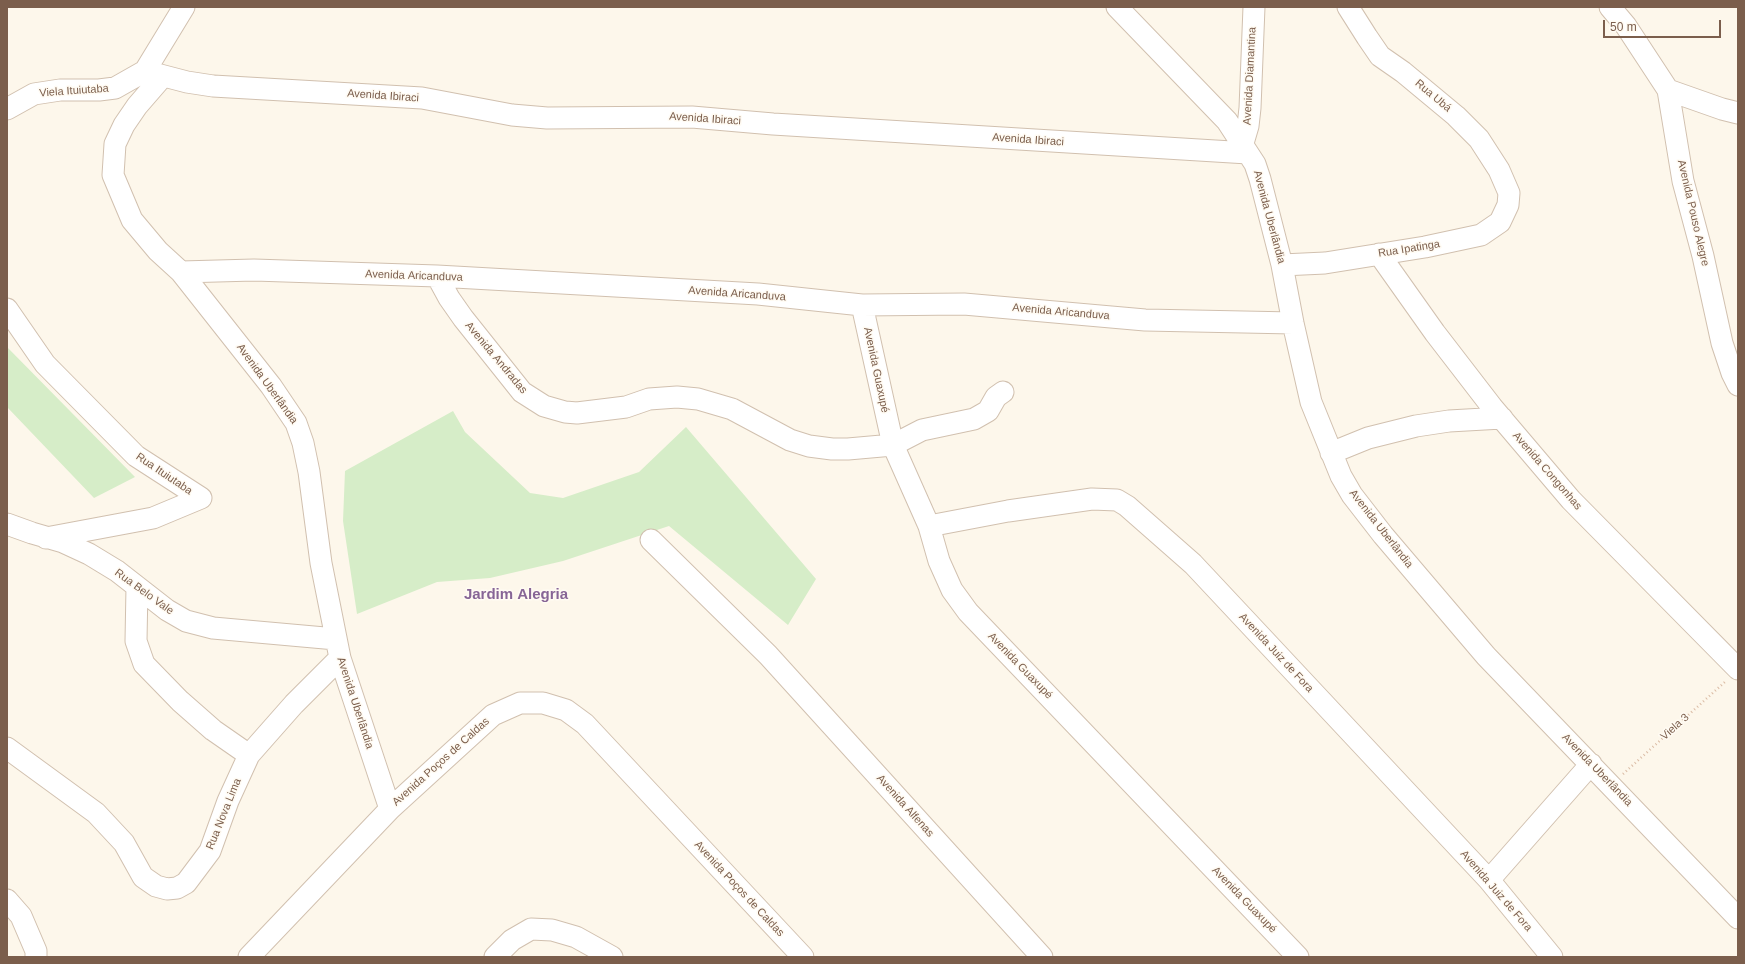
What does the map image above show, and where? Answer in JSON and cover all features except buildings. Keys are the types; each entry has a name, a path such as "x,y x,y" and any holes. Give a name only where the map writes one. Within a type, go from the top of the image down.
{"street":[{"name":"Avenida Uberlândia","path":"184,7 154,74 137,106 124,125 115,144 113,174 132,220 158,251 182,272 271,386 296,423 303,443 309,472 321,563 338,649 390,809"},
{"name":"Avenida Uberlândia","path":"1117,7 1227,121 1246,148 1260,179 1282,265 1293,323 1311,402 1331,453 1352,495 1383,535 1486,656 1612,785 1738,918"},
{"name":"Avenida Diamantina","path":"1246,148 1250,108 1254,7"},
{"name":"Rua Ubá","path":"1348,7 1366,37 1380,56 1456,116 1479,139 1498,170 1508,193"},
{"name":"Avenida Pouso Alegre","path":"1610,7 1626,26 1668,90 1683,181 1703,256 1722,343 1732,373 1738,385"},
{"name":"Viela Ituiutaba","path":"7,109 34,94 60,90 99,90 115,88 154,74"},
{"name":"Avenida Ibiraci","path":"154,74 187,82 213,86 422,98 512,115 547,118 692,117 773,124 1246,148"},
{"path":"1668,90 1738,113"},
{"name":"Rua Ipatinga","path":"1282,265 1325,263 1481,235 1500,222 1508,205 1508,193"},
{"name":"Avenida Congonhas","path":"1379,254 1435,333 1502,418 1571,500 1732,674"},
{"name":"Avenida Aricanduva","path":"182,272 254,270 437,276 758,294 862,305 964,304 1145,320 1293,323"},
{"name":"Avenida Andradas","path":"437,276 449,298 493,358 522,392 544,406 566,412 577,413 626,407 650,399 677,397 698,399 732,409 790,440 809,446 832,449 893,445 922,430 974,419 988,411 996,397 1002,392"},
{"name":"Avenida Guaxupé","path":"862,305 893,445 929,526 939,561 952,590 968,612 1298,957"},
{"name":"Rua Ituiutaba","path":"7,309 45,364 136,456 201,498 153,518 46,538"},
{"path":"1331,453 1368,438 1416,426 1449,421 1502,418"},
{"name":"Avenida Juiz de Fora","path":"929,526 1008,511 1092,499 1117,500 1127,506 1193,564 1489,880 1552,957"},
{"name":"Rua Belo Vale","path":"7,524 46,538 63,542 89,554 117,571 167,610 186,621 213,628 338,649"},
{"name":"Avenida Alfenas","path":"651,540 768,655 1042,957"},
{"path":"137,587 136,641 144,664 180,701 213,730 249,755"},
{"name":"Rua Nova Lima","path":"7,748 96,813 124,843 143,877 156,886 167,889 177,888 186,883 210,851 228,801 249,755 294,704 338,649"},
{"name":"Avenida Poços de Caldas","path":"249,957 390,809 493,715 520,703 544,702 566,710 585,724 803,957"},
{"path":"1489,880 1591,764"},
{"path":"7,900 21,916 36,951 36,957"},
{"path":"495,957 512,940 531,929 552,930 576,937 612,957"}],"path":[{"name":"Viela 3","path":"1612,785 1732,674"}],"green space":[{"path":"7,347 135,477 94,498 7,407"},
{"path":"453,411 465,432 530,493 563,498 639,472 686,427 816,579 788,625 669,526 563,561 490,578 437,582 357,614 343,521 345,471"}],"district":[{"name":"Jardim Alegria","path":"516,595"}]}
